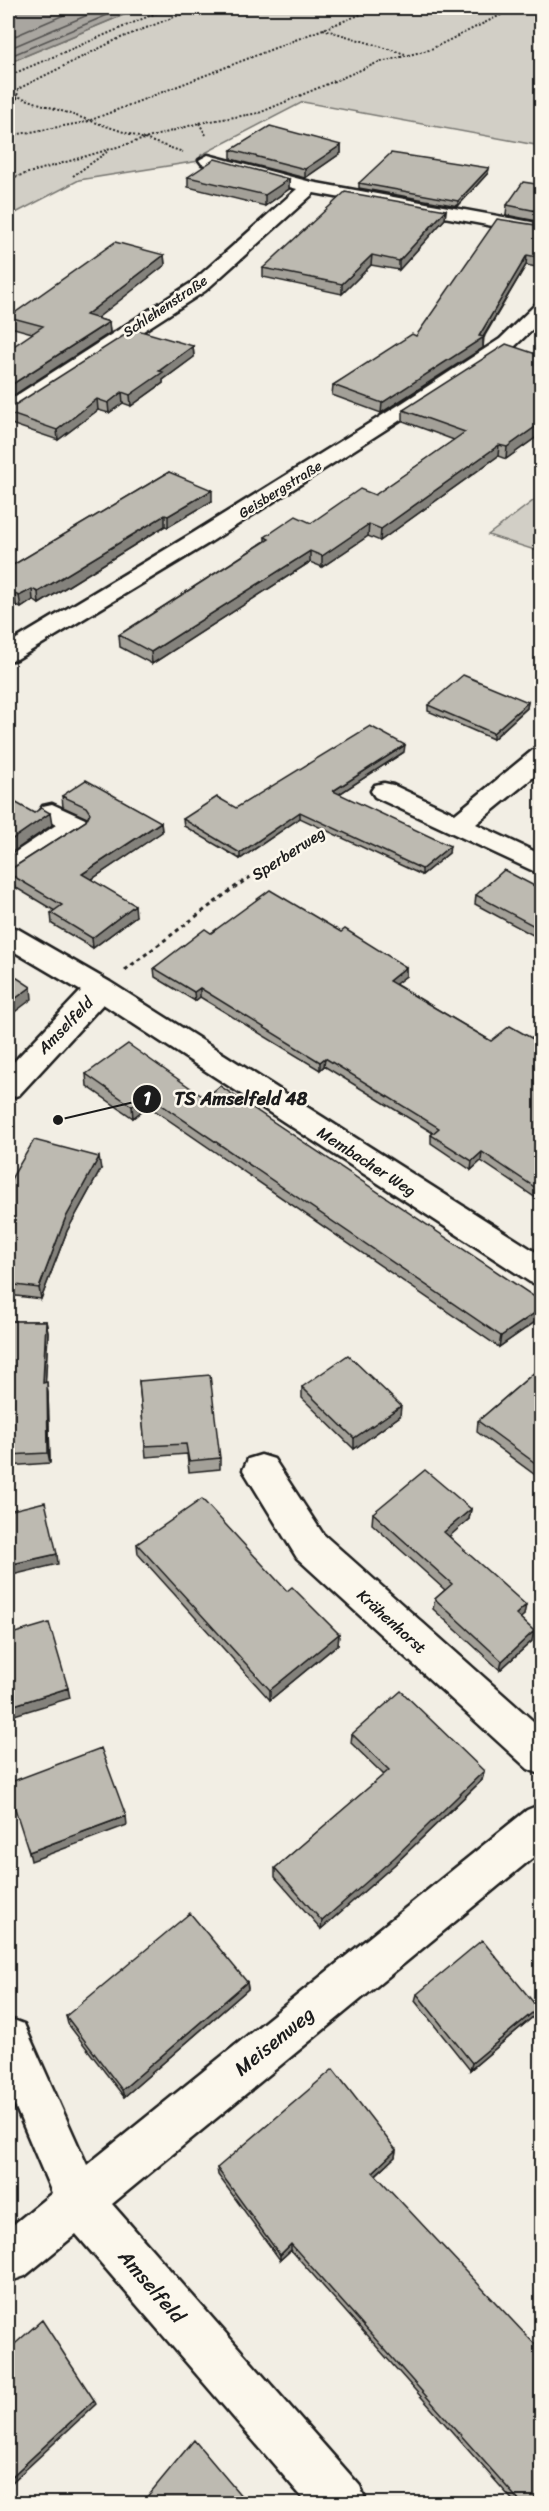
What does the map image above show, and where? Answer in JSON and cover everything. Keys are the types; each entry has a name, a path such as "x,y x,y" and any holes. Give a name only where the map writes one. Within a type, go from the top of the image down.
{"street":[{"path":"208,160 310,187 542,230"},
{"name":"Schlehenstraße","path":"8,410 198,287 310,187"},
{"name":"Geisbergstraße","path":"8,654 201,538 419,400 507,343 542,309"},
{"path":"459,825 542,756"},
{"path":"384,791 542,866"},
{"path":"8,869 76,825 52,812"},
{"name":"Membacher Weg","path":"8,936 99,989 542,1273"},
{"name":"Amselfeld","path":"8,1087 99,989"},
{"name":"Krähenhorst","path":"261,1470 310,1546 542,1756"},
{"name":"Meisenweg","path":"8,2259 542,1824"},
{"name":"Amselfeld","path":"8,2040 56,2145 78,2201 342,2504"}],"path":[{"path":"8,76 168,8"},
{"path":"17,99 18,89 118,39 196,8"},
{"path":"8,136 86,122 377,8"},
{"path":"8,179 199,123 259,113 377,63 429,51 515,8"},
{"path":"323,29 408,55"},
{"path":"8,93 17,99 208,160"},
{"path":"8,100 17,99"},
{"path":"199,123 206,135"},
{"path":"73,176 110,150"},
{"name":"Sperberweg","path":"99,989 235,888 384,791"}],"shaded area":[{"path":"140,8 541,8 541,146 303,102 201,155 199,161 79,180 8,217 8,63"},
{"path":"541,495 541,552 488,535"}],"water":[{"path":"8,8 140,8 8,63"}],"building":[{"path":"270,126 341,145 305,169 231,150"},
{"path":"391,153 489,168 458,201 359,183"},
{"path":"215,159 289,179 265,195 188,177"},
{"path":"523,182 542,185 542,212 507,205"},
{"path":"345,192 446,210 399,261 372,255 342,284 263,268"},
{"path":"497,219 542,226 542,258 527,255 479,336 484,337 382,403 333,385 412,334 416,336"},
{"path":"115,242 164,255 86,315 109,322 8,387 8,350 43,326 9,317"},
{"path":"134,329 193,346 159,371 163,372 130,395 122,392 108,403 97,399 57,430 8,413 8,408"},
{"path":"506,344 542,356 542,422 507,447 499,445 381,529 369,524 322,556 310,551 151,652 119,635 269,539 265,537 296,516 311,523 360,489 375,495 465,432 403,410"},
{"path":"169,472 212,490 168,516 165,515 38,592 32,589 19,596 15,594 8,599 8,568"},
{"path":"463,675 528,702 493,733 428,705"},
{"path":"370,726 405,745 333,791 450,846 422,869 300,812 240,853 183,819 217,797 236,808"},
{"path":"86,780 161,822 82,874 135,905 92,938 51,913 62,905 8,873 86,821 90,813 86,807 62,796"},
{"path":"11,800 34,813 41,808 50,813 8,842 8,803"},
{"path":"504,870 542,890 542,930 476,895"},
{"path":"270,890 341,932 345,929 406,967 389,981 491,1041 510,1026 542,1044 542,1192 482,1152 472,1161 431,1135 439,1128 325,1058 320,1062 200,988 194,992 154,968 205,929 211,933"},
{"path":"8,972 31,987 8,1004"},
{"path":"128,1044 205,1098 220,1086 542,1302 542,1308 501,1336 147,1095 132,1106 86,1074"},
{"path":"34,1140 99,1157 65,1219 39,1288 8,1284 8,1184"},
{"path":"8,1321 46,1321 43,1383 47,1382 48,1453 8,1455"},
{"path":"348,1355 401,1406 354,1438 302,1387"},
{"path":"542,1366 542,1468 478,1421"},
{"path":"210,1375 220,1458 189,1461 186,1444 145,1446 139,1381"},
{"path":"425,1470 471,1509 444,1532 526,1605 516,1614 534,1631 502,1661 435,1599 452,1584 373,1513"},
{"path":"202,1499 287,1591 292,1587 339,1634 270,1690 137,1544"},
{"path":"45,1502 57,1554 8,1565 8,1511"},
{"path":"49,1623 68,1688 8,1707 8,1635"},
{"path":"401,1691 484,1771 395,1857 322,1921 275,1868 389,1770 352,1734"},
{"path":"101,1748 126,1816 29,1852 8,1783"},
{"path":"190,1913 247,1982 122,2090 66,2016"},
{"path":"482,1940 538,2008 472,2063 417,1994"},
{"path":"333,2069 396,2150 373,2172 542,2352 542,2489 530,2504 522,2504 291,2244 280,2255 217,2168"},
{"path":"42,2320 94,2400 8,2480 8,2350"},
{"path":"194,2440 248,2504 141,2504"}],"place":[{"name":"TS Amselfeld 48","path":"58,1120"}]}
